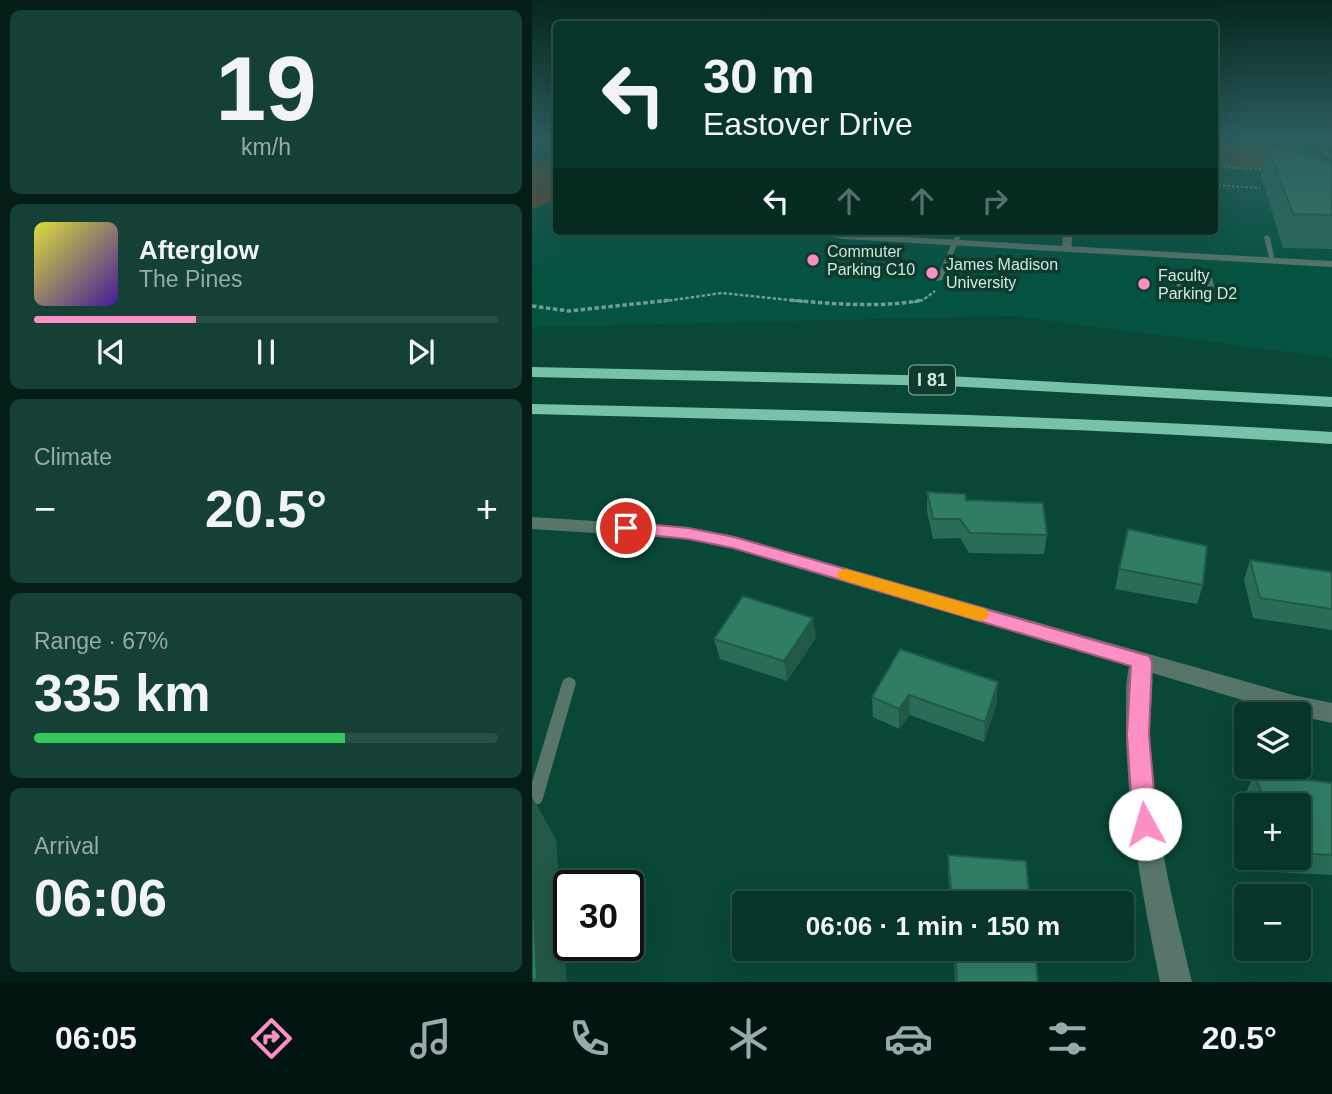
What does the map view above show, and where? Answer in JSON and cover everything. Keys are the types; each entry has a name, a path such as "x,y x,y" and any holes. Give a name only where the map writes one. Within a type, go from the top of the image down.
{"highway":[{"name":"I 81","path":"532,372 893,379 1332,402"},
{"name":"I 81","path":"532,409 736,411 1175,428 1332,438"}],"street":[{"path":"836,235 1332,264"},
{"path":"1067,248 1068,235"},
{"path":"532,523 676,532 734,542 1142,662 1293,705 1332,713"},
{"path":"1142,662 1138,714 1142,798 1159,910 1176,982"}],"lane":[{"path":"939,280 958,235"},
{"path":"1267,237 1273,261"},
{"path":"1178,276 1183,296"},
{"path":"1209,278 1213,298"},
{"path":"532,799 535,798 569,683"}],"path":[{"path":"1227,186 1260,188"},
{"path":"532,306 569,310 611,308 722,293 821,304 906,303 930,296 939,280"}],"shaded area":[{"name":"James Madison University","path":"532,186 553,186 553,235 1218,235 1218,186 1332,186 1332,358 1013,316 532,327"},
{"path":"532,186 553,186 553,200 532,209"}],"building":[{"path":"1282,186 1332,186 1332,215 1293,214"},
{"path":"927,492 965,494 966,500 1043,503 1047,535 970,533 960,519 933,519"},
{"path":"1128,529 1207,546 1203,585 1119,569"},
{"path":"1250,560 1332,572 1332,609 1260,598"},
{"path":"743,596 813,618 784,661 714,639"},
{"path":"900,649 998,682 985,722 909,695 899,709 872,697"},
{"path":"1256,779 1301,779 1332,783 1332,855 1311,854 1311,793 1262,793"},
{"path":"948,855 1026,861 1029,891 951,891"},
{"path":"532,869 537,979 532,981"},
{"path":"956,961 1036,961 1038,982 957,982"}],"slow traffic":[{"path":"846,575 979,614"}],"place":[{"name":"Commuter Parking C10","path":"813,260"},
{"name":"James Madison University","path":"932,273"},
{"name":"Faculty Parking D2","path":"1144,284"}],"route":[{"path":"626,528 688,533 734,542 1142,662 1138,689 1138,735 1145,824"}]}
